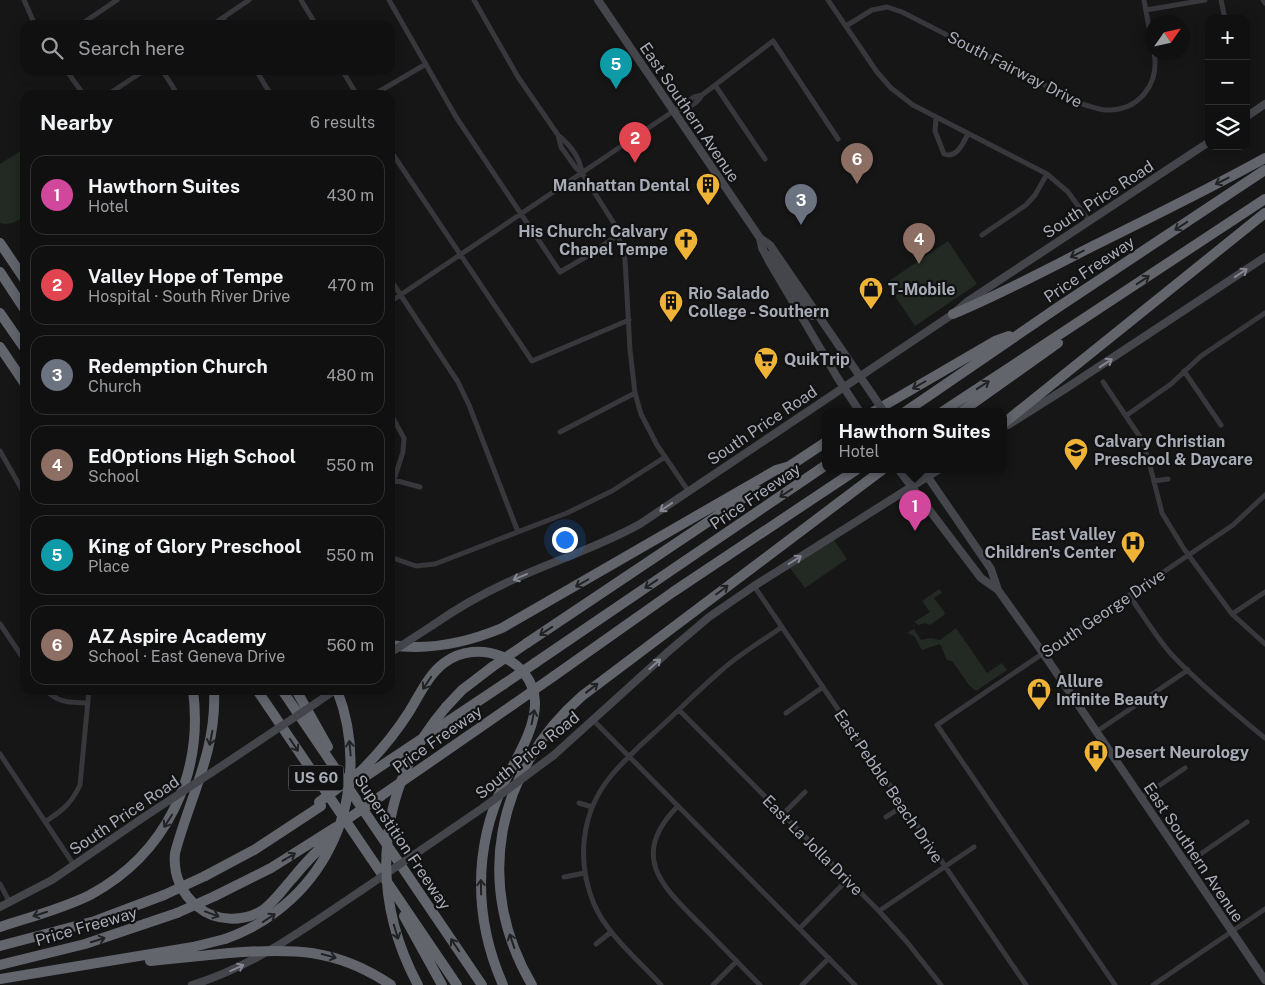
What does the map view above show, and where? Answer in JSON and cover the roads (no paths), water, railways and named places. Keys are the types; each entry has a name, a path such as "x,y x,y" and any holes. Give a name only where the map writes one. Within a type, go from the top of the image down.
{"highway":[{"path":"953,314 1010,289 1265,158"},
{"name":"Price Freeway","path":"911,408 1024,330 1265,170"},
{"path":"948,408 1265,199"},
{"path":"1007,421 1265,213"},
{"path":"0,243 20,273"},
{"path":"0,272 20,302"},
{"path":"967,408 1073,333 1102,306"},
{"path":"0,313 20,342"},
{"path":"880,408 995,341 1024,330"},
{"path":"0,347 20,377"},
{"path":"418,985 405,958 391,914 386,868 387,842 392,806 406,767 424,735 462,690 492,667 822,445"},
{"path":"395,645 416,647 453,644 502,628 776,470 790,466"},
{"name":"Price Freeway","path":"0,946 95,921 164,895 254,850 360,776 504,684 822,469"},
{"name":"Price Freeway","path":"0,965 85,944 177,912 215,896 271,868 338,829 666,597 852,473"},
{"path":"532,985 520,964 506,921 502,902 499,863 503,824 513,791 531,754 559,717 582,696 878,473"},
{"path":"360,776 391,738 434,673 453,657 463,653 493,653 510,660 529,681 534,696 534,718 494,809 484,844 481,877 482,914 485,932 492,959 503,985"},
{"path":"0,927 89,895 124,872 154,841 171,816 187,780 194,740 193,695"},
{"path":"214,695 215,711 211,744 174,861 178,880 192,902 206,912 228,919 237,919 255,914 268,906 338,829"},
{"name":"US 60","path":"259,695 457,985"},
{"name":"Superstition Freeway","path":"285,695 482,985"},
{"path":"299,695 374,826"},
{"path":"0,980 193,947 226,939 257,926 285,906 314,875 334,842 344,809 351,769 350,745 347,722 338,695"},
{"path":"376,865 442,985"},
{"path":"104,963 228,953 295,950 355,964 391,985"}],"main road":[{"name":"East Southern Avenue","path":"598,0 760,238 770,245 881,408"},
{"path":"1250,114 1265,104"},
{"name":"South Price Road","path":"395,650 472,601 507,583 589,550 629,530 689,492 953,314 968,301 1205,145"},
{"name":"East Southern Avenue","path":"760,238 762,248 857,408"},
{"path":"762,248 776,262 807,312 812,316 817,313"},
{"path":"1007,426 1265,257"},
{"name":"East Southern Avenue","path":"901,473 980,578 998,590"},
{"name":"East Southern Avenue","path":"925,473 991,569 998,590 1043,653 1265,980"},
{"name":"South Price Road","path":"192,985 228,972 265,954 484,807 554,755 688,634 754,586 911,487 925,473"},
{"name":"South Price Road","path":"0,907 40,887 328,695"}],"street":[{"path":"24,0 33,20"},
{"path":"87,20 117,0"},
{"path":"220,20 248,0"},
{"path":"301,0 313,20"},
{"path":"389,0 456,117 560,272 591,254 619,234"},
{"path":"474,0 518,77 558,135 567,143 581,164 582,173 607,209 619,234 625,259 635,394 641,414 652,435 689,492"},
{"path":"828,0 876,72 891,88 913,105 1047,174 1072,196 1089,221"},
{"path":"1144,0 1147,15"},
{"path":"1146,10 1206,0"},
{"path":"1221,0 1223,15"},
{"name":"South Fairway Drive","path":"846,26 872,10 887,6 1082,104 1105,110 1124,108 1137,101 1149,90 1155,76 1156,60"},
{"path":"395,298 674,111 702,95 773,41 838,139"},
{"path":"382,90 426,64"},
{"path":"70,75 80,90"},
{"path":"115,90 137,75"},
{"path":"165,75 175,90"},
{"path":"259,75 268,90"},
{"path":"345,75 353,90"},
{"path":"715,85 764,160"},
{"path":"936,117 935,131 944,154 950,156 958,152 968,134"},
{"path":"395,157 532,361 629,320"},
{"path":"982,235 1026,205 1035,195 1047,174"},
{"path":"395,286 458,382 469,405 518,532"},
{"path":"1126,416 1156,396 1201,356 1265,313"},
{"path":"1184,371 1221,425"},
{"path":"1103,382 1140,437 1148,458 1162,513 1188,555 1232,614 1265,644"},
{"path":"560,432 635,394"},
{"path":"395,422 404,438 403,452 395,477"},
{"path":"0,451 20,486"},
{"path":"395,560 416,566 435,564 567,512 612,491 665,456"},
{"path":"1154,481 1168,479"},
{"path":"395,480 420,487"},
{"name":"South George Drive","path":"1115,985 938,725 1233,525 1265,495"},
{"name":"East Pebble Beach Drive","path":"754,586 902,806 1026,985"},
{"path":"1232,614 1265,592"},
{"path":"1129,595 1159,639 1188,670 1265,738"},
{"path":"0,624 20,654"},
{"path":"659,985 602,921 594,904 585,873 583,840 592,807 610,776 679,710 724,668 782,627"},
{"path":"1096,732 1188,670"},
{"path":"786,713 823,687"},
{"path":"51,695 64,702 88,703"},
{"path":"46,822 64,809 73,799 80,785 89,695"},
{"name":"East La Jolla Drive","path":"679,710 879,911 907,942 941,985"},
{"path":"593,720 855,985"},
{"path":"0,754 2,762 46,822 74,865"},
{"path":"1141,798 1185,768"},
{"path":"782,814 805,792"},
{"path":"579,803 592,807"},
{"path":"678,806 666,818 658,831 654,847 656,873 677,901 760,985"},
{"path":"886,817 902,806"},
{"path":"1186,864 1247,822"},
{"path":"879,911 974,847"},
{"path":"564,877 585,873"},
{"path":"800,928 848,880"},
{"path":"0,884 10,903"},
{"path":"1152,985 1265,909"},
{"path":"596,944 611,932"},
{"path":"802,985 829,958"},
{"path":"713,985 737,961"}],"place":[{"name":"King of Glory Preschool","path":"616,89"},
{"name":"Valley Hope of Tempe","path":"635,163"},
{"name":"AZ Aspire Academy","path":"857,184"},
{"name":"Manhattan Dental","path":"708,206"},
{"name":"Redemption Church","path":"801,225"},
{"name":"His Church: Calvary Chapel Tempe","path":"686,261"},
{"name":"EdOptions High School","path":"919,264"},
{"name":"T-Mobile","path":"871,310"},
{"name":"Rio Salado College - Southern","path":"671,323"},
{"name":"QuikTrip","path":"766,380"},
{"name":"Calvary Christian Preschool & Daycare","path":"1076,471"},
{"name":"Hawthorn Suites","path":"915,531"},
{"name":"East Valley Children's Center","path":"1133,564"},
{"name":"Allure Infinite Beauty","path":"1039,711"},
{"name":"Desert Neurology","path":"1096,773"}]}
